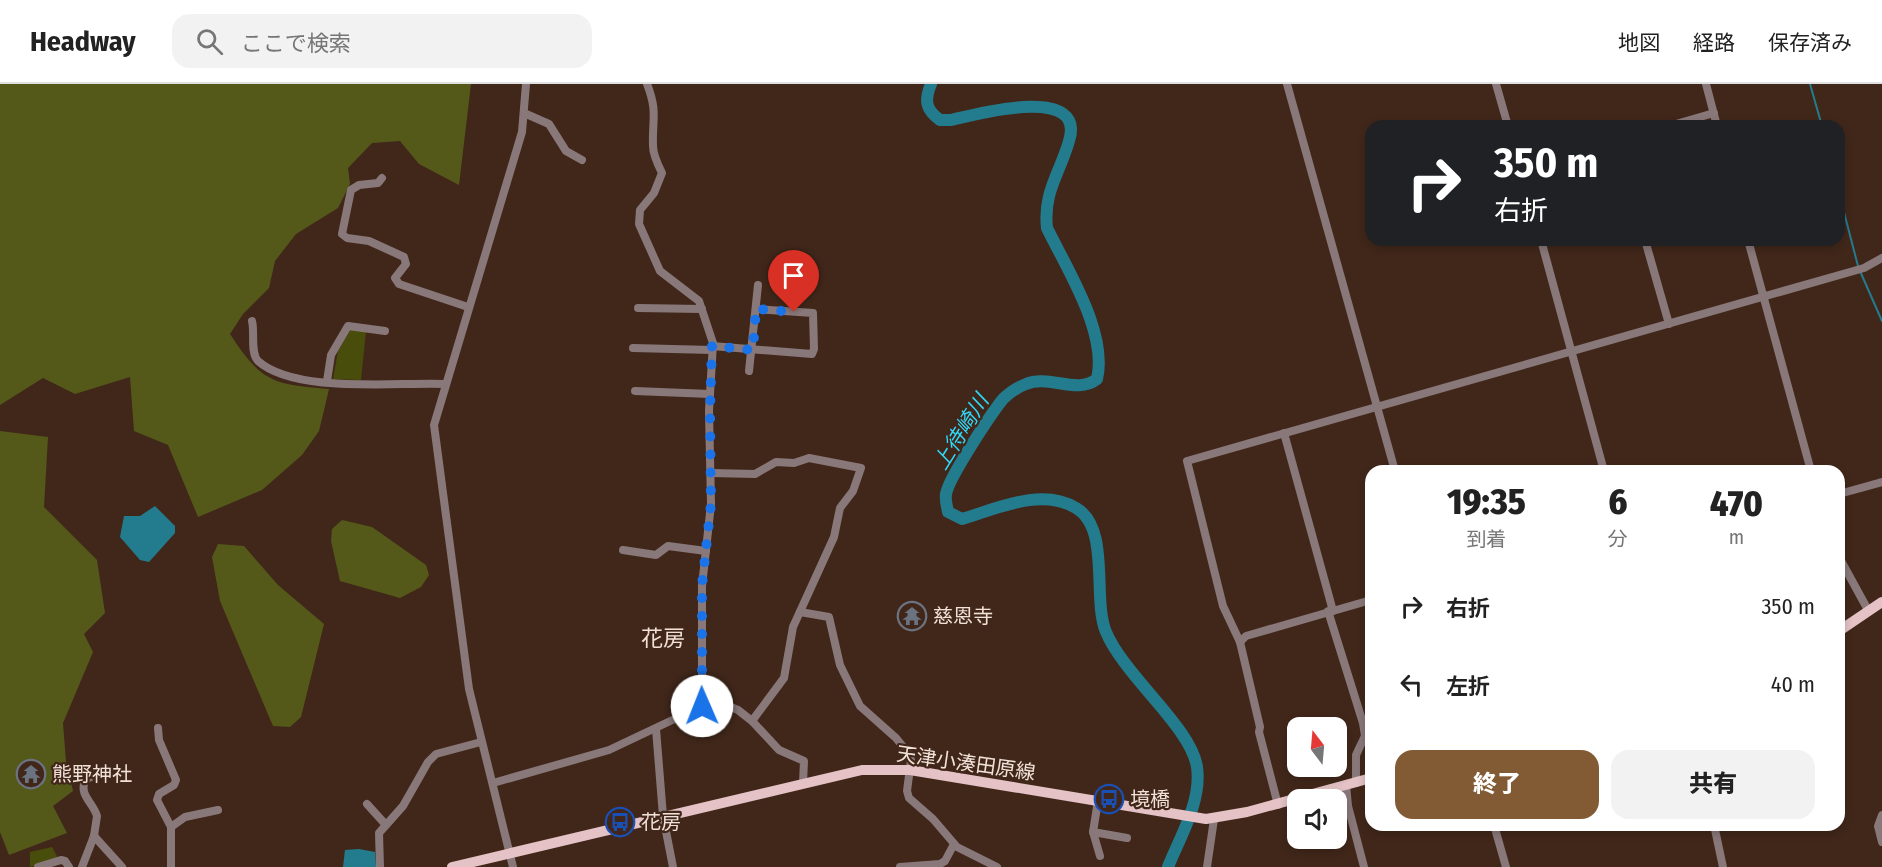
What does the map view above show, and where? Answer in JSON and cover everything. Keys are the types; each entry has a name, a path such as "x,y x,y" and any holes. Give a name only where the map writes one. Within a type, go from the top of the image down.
{"main road":[{"path":"1845,627 1882,602"},
{"name":"天津小湊田原線","path":"452,867 862,770 910,770 1214,819 1365,780"}],"street":[{"path":"513,867 469,689 434,425 444,384 522,132 526,84"},
{"path":"647,84 652,97 656,124 652,148 662,173 654,193 640,210 639,224 660,271 699,301 712,348 711,473 702,585 702,706"},
{"path":"1287,84 1393,465"},
{"path":"1496,84 1506,120"},
{"path":"1706,84 1716,120"},
{"path":"524,113 549,124 566,151 582,160"},
{"path":"1690,120 1714,113"},
{"path":"382,178 378,183 359,185 351,190 342,234 347,238 369,241 404,257 406,264 395,278 399,284 468,307"},
{"path":"1543,246 1602,465"},
{"path":"1647,246 1669,324"},
{"path":"1750,246 1809,465"},
{"path":"1278,804 1259,732 1260,727 1240,642 1223,606 1187,461 1864,268 1882,258"},
{"path":"749,371 758,285"},
{"path":"638,308 702,309"},
{"path":"633,348 712,348 812,354 814,349 813,314 756,309"},
{"path":"252,321 255,332 254,352 257,360 287,376 365,385 405,382 444,384"},
{"path":"327,381 331,355 348,326 385,331"},
{"path":"635,391 710,394"},
{"path":"1284,433 1363,723 1365,736 1356,755 1348,806 1364,867"},
{"path":"711,473 755,474 776,462 794,463 809,458 861,468 853,491 840,508 834,537 793,627 783,678 752,721"},
{"path":"1845,492 1882,482"},
{"path":"623,550 657,555 668,546 706,551"},
{"path":"1845,568 1868,610"},
{"path":"1240,642 1246,636 1365,602"},
{"path":"800,612 829,617 846,680 860,706 896,738 909,754 910,770 907,791 909,798 933,819 954,844 997,867"},
{"path":"493,783 609,750 702,706 731,707 752,721 779,750 804,761 803,783"},
{"path":"158,728 159,740 176,780 174,785 159,794 157,800 171,827 171,867"},
{"path":"656,729 663,816 673,867"},
{"path":"380,867 379,833 403,806 429,762 436,754 482,742"},
{"path":"82,867 94,836 98,816 83,793 83,786 86,780 99,773"},
{"path":"1098,801 1093,832 1100,856"},
{"path":"367,804 386,825"},
{"path":"171,827 185,817 218,810"},
{"path":"1882,814 1878,826 1882,842"},
{"path":"1208,867 1214,819"},
{"path":"1496,831 1506,867"},
{"path":"1716,831 1723,867"},
{"path":"1093,832 1127,838"},
{"path":"94,836 122,867"},
{"path":"900,867 940,864 945,861 954,844"},
{"path":"38,867 61,860 69,867"}],"green space":[{"path":"0,84 471,84 459,185 419,164 400,141 372,143 348,168 350,184 338,208 296,234 275,261 269,288 243,314 230,334 251,363 270,378 294,385 329,389 319,431 302,455 262,490 198,517 168,445 134,431 130,377 75,394 43,378 0,405"},
{"path":"351,329 366,331 361,380 333,379 338,351"},
{"path":"0,431 48,437 44,507 97,560 105,613 84,634 93,652 63,723 66,762 73,791 53,806 67,833 9,855 0,832"},
{"path":"342,520 372,527 426,565 429,575 421,587 400,598 340,581 331,541 332,529"},
{"path":"218,544 244,546 278,585 324,624 301,717 290,727 273,726 220,601 212,557"},
{"path":"52,847 59,860 30,867 30,852"}],"water":[{"path":"155,506 175,526 175,533 149,562 140,560 120,537 124,516 140,516"},
{"path":"359,849 375,852 376,867 343,867 345,850"}],"waterway":[{"name":"上待崎川","path":"931,84 927,95 928,105 932,113 940,120 1026,107 1046,108 1062,113 1070,123 1069,141 1047,204 1047,228 1075,282 1091,322 1097,342 1099,361 1097,379 1081,385 1035,382 1017,388 1003,399 962,460 949,486 946,501 948,512 962,519 1019,502 1049,499 1076,508 1087,518 1097,547 1100,602 1106,632 1127,666 1183,735 1197,767 1198,780 1193,806 1168,867"},
{"path":"1810,84 1820,120"},
{"path":"1845,216 1858,266"},
{"path":"1860,271 1882,321"}],"place":[{"name":"慈恩寺","path":"912,616"},
{"name":"熊野神社","path":"31,774"},
{"name":"境橋","path":"1109,799"},
{"name":"花房","path":"620,822"}],"district":[{"name":"花房","path":"663,638"}],"route":[{"path":"702,706 702,585 711,504 712,346 753,350 756,309 794,312"}]}
